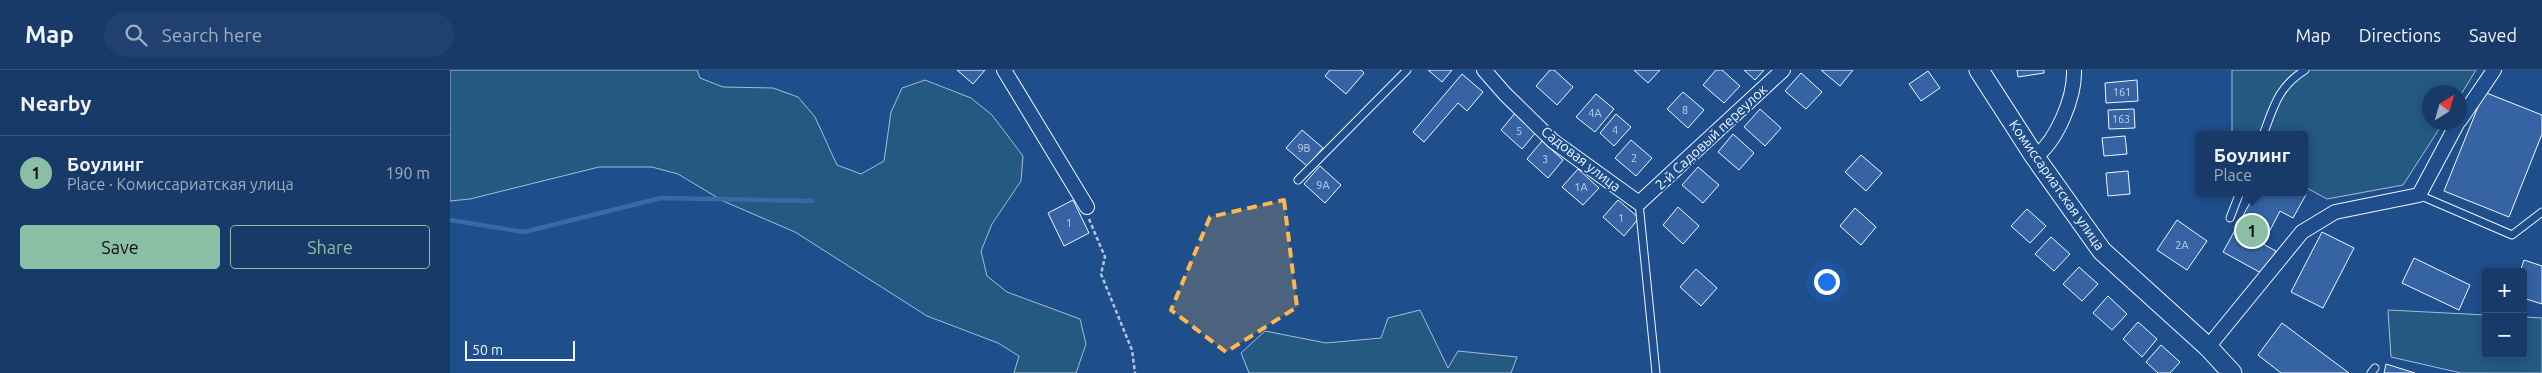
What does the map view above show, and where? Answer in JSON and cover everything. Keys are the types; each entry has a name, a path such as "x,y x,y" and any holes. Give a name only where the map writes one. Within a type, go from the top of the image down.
{"main road":[{"name":"Комиссариатская улица","path":"1979,70 2035,157 2102,251 2208,347 2232,373"}],"street":[{"path":"1004,70 1087,207"},
{"name":"Садовая улица","path":"1484,70 1505,94 1553,141 1639,204"},
{"name":"2-й Садовый переулок","path":"1639,204 1783,70"},
{"path":"2035,157 2056,135 2074,82 2074,70"},
{"path":"2467,109 2494,70"},
{"path":"2208,347 2302,232 2335,212 2419,195 2454,130"}],"lane":[{"path":"1298,180 1407,70"},
{"path":"2265,131 2279,94 2291,79 2305,70"},
{"path":"2419,195 2512,235 2542,212"},
{"path":"2230,218 2238,196"},
{"path":"1639,204 1656,373"}],"path":[{"path":"1087,207 1089,220 1105,257 1101,274 1132,350 1135,373"}],"highlighted area":[{"path":"1284,200 1297,307 1226,352 1171,310 1210,217"}],"shaded area":[{"path":"450,70 697,70 700,78 723,87 773,88 798,97 815,117 837,165 861,174 884,161 891,112 902,88 925,80 971,98 992,115 1023,156 1021,181 992,224 981,251 987,276 1007,292 1080,319 1086,344 1076,373 1014,373 1019,356 998,343 927,316 795,232 723,201 678,174 652,167 599,167 470,199 450,201"},
{"path":"2232,70 2476,70 2467,85 2422,85 2422,130 2438,130 2403,185 2327,199 2308,189 2308,131 2232,131"},
{"path":"1420,310 1448,368 1458,351 1517,357 1511,373 1249,373 1241,353 1265,331 1326,343 1381,338 1388,318"},
{"path":"2388,310 2482,315 2482,358 2527,358 2527,317 2542,318 2542,373 2461,373 2391,357"}],"building":[{"path":"957,70 985,70 973,84"},
{"path":"1330,70 1361,70 1364,73 1346,94 1325,76"},
{"path":"1428,70 1452,70 1442,82"},
{"path":"1550,70 1554,70 1573,87 1557,105 1536,86"},
{"path":"1634,70 1660,70 1648,83"},
{"path":"1716,70 1722,70 1740,86 1724,103 1703,85"},
{"path":"1744,70 1764,70 1755,80"},
{"path":"1821,70 1853,70 1840,86"},
{"path":"2017,70 2044,70 2044,73 2018,77"},
{"path":"1928,71 1940,88 1921,101 1909,84"},
{"path":"1801,73 1822,92 1806,109 1785,91"},
{"path":"1462,74 1483,92 1467,111 1458,103 1424,142 1413,132"},
{"path":"2137,80 2138,101 2106,103 2105,83"},
{"path":"1683,92 1704,110 1688,128 1667,109"},
{"path":"2484,92 2542,115 2542,134 2509,217 2444,191"},
{"path":"1596,94 1614,109 1595,132 1576,117"},
{"path":"1760,109 1781,128 1765,146 1744,127"},
{"path":"2134,109 2135,128 2109,129 2108,110"},
{"path":"1516,112 1537,131 1522,149 1501,130"},
{"path":"1616,114 1631,127 1614,146 1600,133"},
{"path":"1302,130 1323,148 1307,166 1286,148"},
{"path":"1733,134 1754,153 1739,170 1718,152"},
{"path":"2125,136 2127,154 2104,156 2102,138"},
{"path":"1631,140 1652,158 1636,176 1615,158"},
{"path":"1542,141 1563,160 1548,178 1527,159"},
{"path":"1861,155 1882,173 1866,191 1845,172"},
{"path":"1320,166 1341,185 1325,203 1304,184"},
{"path":"1698,167 1719,185 1703,203 1682,185"},
{"path":"1578,169 1599,188 1583,205 1562,187"},
{"path":"2128,171 2130,194 2108,196 2106,173"},
{"path":"2254,196 2305,196 2293,218 2280,211 2263,244 2276,251 2263,274 2223,252"},
{"path":"1073,200 1089,233 1064,246 1048,213"},
{"path":"1618,200 1639,218 1624,236 1603,217"},
{"path":"1678,207 1699,226 1683,244 1663,225"},
{"path":"1855,208 1876,227 1861,245 1840,226"},
{"path":"2027,209 2046,226 2030,243 2011,226"},
{"path":"2177,220 2207,241 2187,270 2157,250"},
{"path":"2322,232 2354,248 2323,308 2291,292"},
{"path":"2051,237 2070,254 2054,271 2035,254"},
{"path":"2414,258 2470,285 2459,310 2402,283"},
{"path":"2524,260 2542,266 2542,304 2527,299 2527,268 2521,268"},
{"path":"2079,267 2098,284 2082,301 2063,284"},
{"path":"1696,269 1717,288 1701,306 1680,287"},
{"path":"2108,296 2127,314 2112,330 2093,313"},
{"path":"2138,322 2157,339 2142,357 2123,339"},
{"path":"2282,323 2349,373 2281,373 2258,355"},
{"path":"2161,345 2180,362 2170,373 2158,373 2146,362"},
{"path":"2386,364 2415,373 2384,373"}],"waterway":[{"path":"450,220 524,232 661,198 812,201"}],"place":[{"name":"Боулинг","path":"2252,231"}]}
